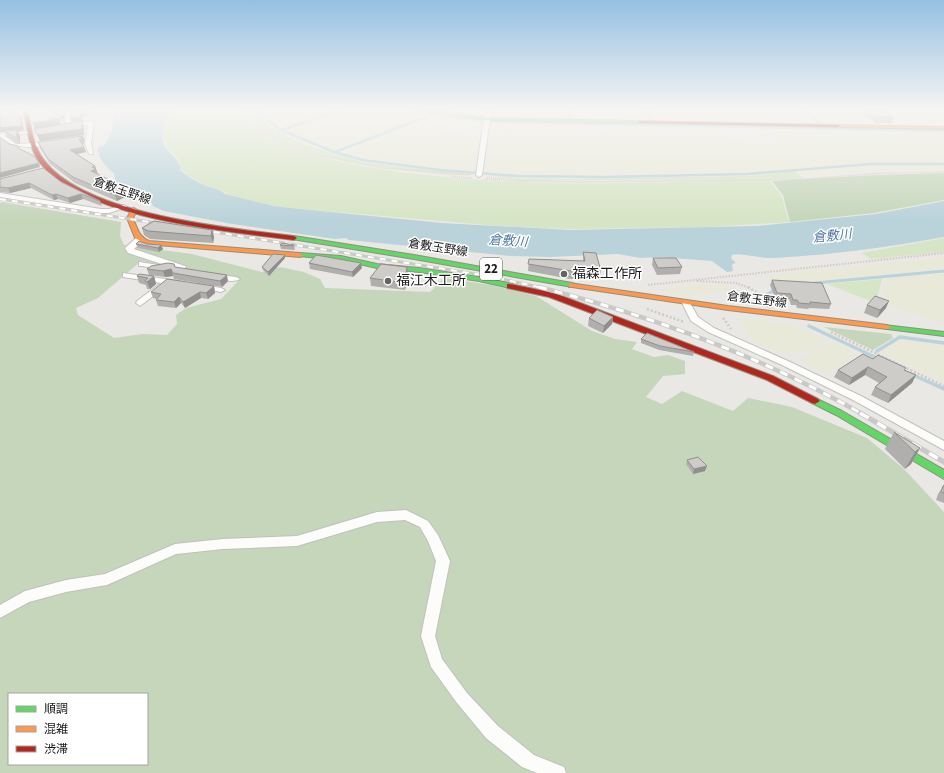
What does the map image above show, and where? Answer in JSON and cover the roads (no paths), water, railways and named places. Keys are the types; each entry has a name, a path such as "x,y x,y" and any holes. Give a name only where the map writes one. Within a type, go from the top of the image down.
{"street":[{"name":"倉敷玉野線","path":"34,147 45,170 94,196 134,210 185,222 429,258 582,287 686,303 944,334"},
{"path":"89,147 91,153"},
{"path":"479,173 483,147"},
{"path":"0,195 101,211 109,211 124,207"},
{"path":"134,210 130,218 139,240"},
{"path":"139,240 129,248 131,251 182,268 180,270"},
{"path":"139,240 155,244 341,258 377,266 419,270 479,279 551,296 770,378 839,413 944,475"},
{"path":"142,264 236,279"},
{"path":"140,303 180,270"},
{"path":"126,275 221,290"},
{"path":"686,303 694,319 711,330 785,363 850,395 944,446"},
{"path":"0,612 25,597 66,586 107,579 176,549 223,544 297,541 377,517 406,515 424,524 434,539 443,561 428,636 436,662 462,698 492,732 528,761 558,773"}],"water":[{"name":"倉敷川","path":"99,147 165,147 178,161 177,162 181,166 180,170 196,181 220,190 225,194 274,206 442,223 571,230 757,226 876,214 944,201 944,237 839,253 796,257 769,258 732,255 731,258 736,263 732,264 733,271 727,272 712,261 658,257 640,258 618,254 550,257 511,256 349,240 346,238 335,239 232,224 164,211 153,206 151,202 138,201 131,193 124,192 115,179 114,173 107,167 98,154 100,152 97,152"}],"waterway":[{"path":"322,147 363,160 440,170 518,176 603,177 747,174 871,164 944,164"},
{"path":"335,152 348,147"},
{"path":"815,283 944,271"},
{"path":"759,299 777,289"},
{"path":"754,296 759,299"},
{"path":"759,299 770,307"},
{"path":"809,326 879,359"},
{"path":"877,351 900,337 944,343"},
{"path":"911,374 944,389"}],"railway":[{"path":"0,199 162,224"},
{"path":"202,230 488,276 542,288"},
{"path":"542,288 623,311 705,340 785,374 862,414"},
{"path":"860,413 944,462"}],"place":[{"name":"福森工作所","path":"564,274"},
{"name":"福江木工所","path":"388,281"}]}
